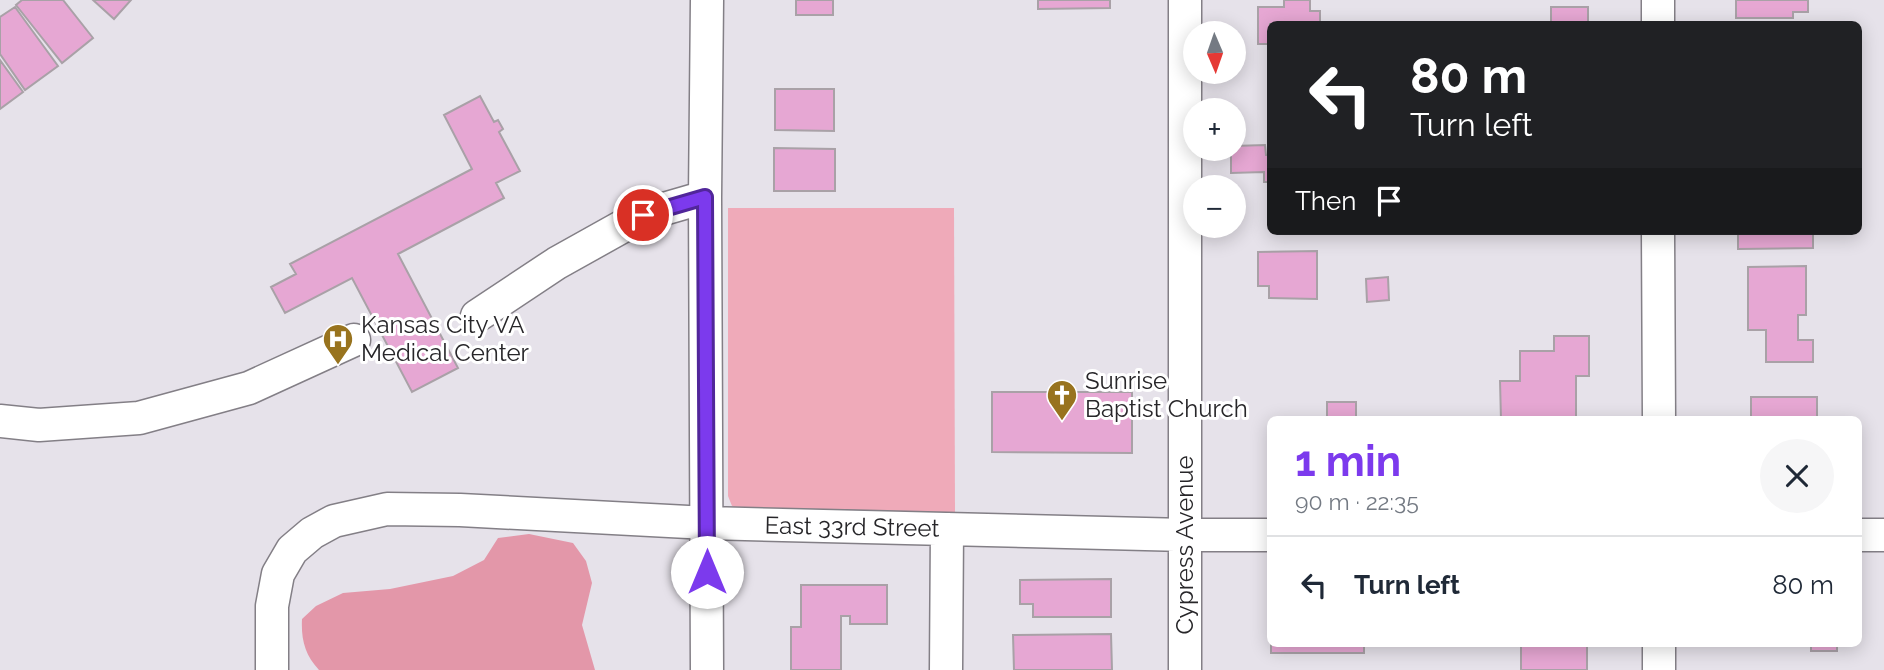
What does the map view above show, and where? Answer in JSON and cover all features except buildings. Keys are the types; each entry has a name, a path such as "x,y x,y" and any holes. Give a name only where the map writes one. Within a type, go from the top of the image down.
{"street":[{"path":"707,0 707,670"},
{"name":"Cypress Avenue","path":"1185,0 1185,670"},
{"path":"1658,0 1658,21"},
{"path":"477,316 557,263 643,215 705,197"},
{"path":"1658,235 1659,416"},
{"path":"0,421 38,425 139,418 249,388 354,340"},
{"name":"East 33rd Street","path":"272,670 272,606 278,574 292,550 312,533 334,521 387,509 460,510 707,523 1267,535"},
{"path":"946,670 947,529"},
{"path":"1862,535 1884,535"},
{"path":"1659,647 1659,670"}],"shaded area":[{"path":"728,208 954,208 955,512 745,512 732,506 728,496"},
{"path":"529,534 573,543 586,561 592,583 582,625 595,670 319,670 310,659 303,640 302,619 316,606 343,593 390,589 453,576 484,560 498,538"}],"place":[{"name":"Kansas City VA Medical Center","path":"338,366"},
{"name":"Sunrise Baptist Church","path":"1062,422"}],"route":[{"path":"643,215 705,197 707,572"}]}
